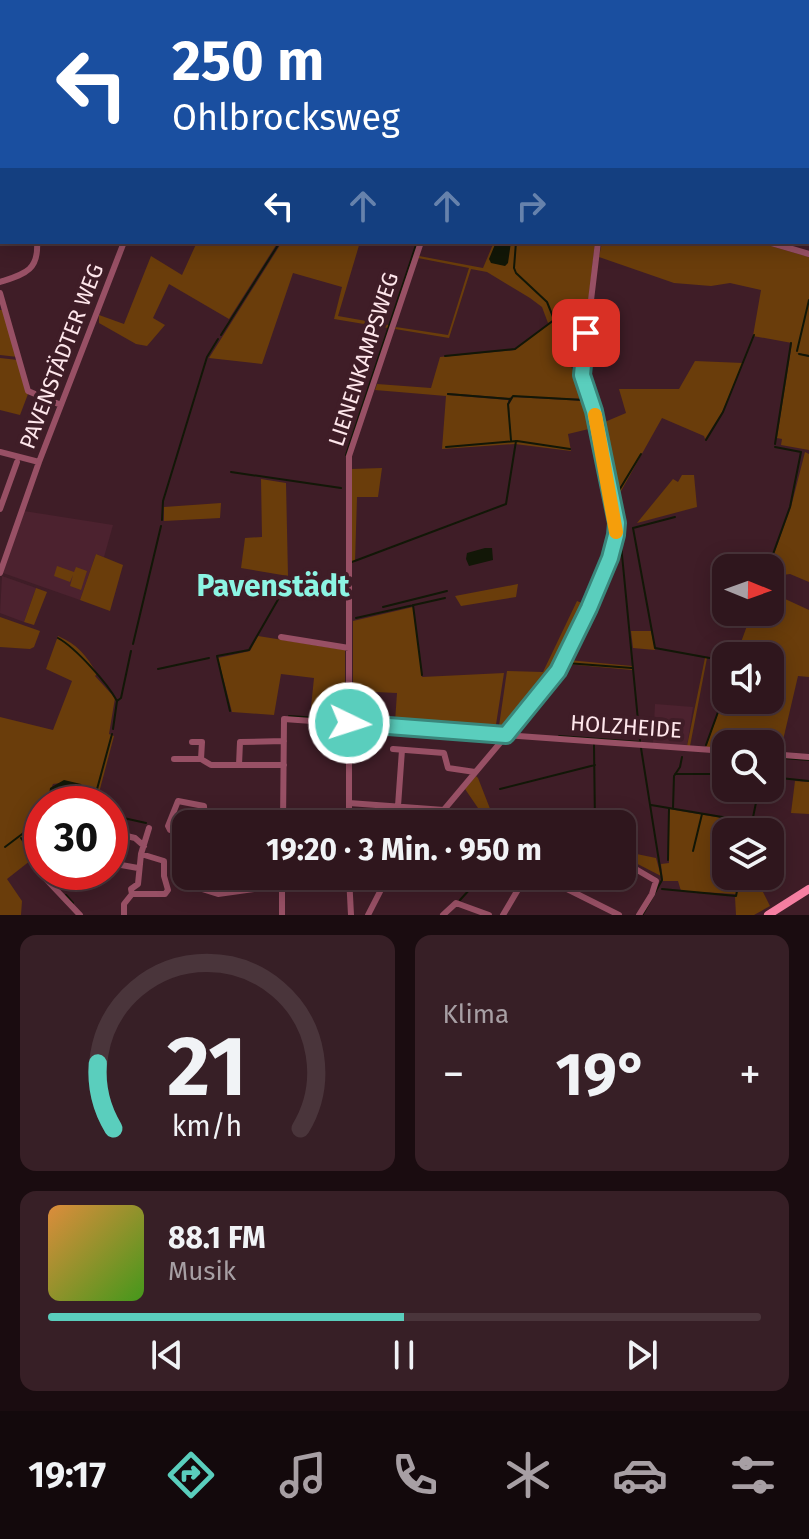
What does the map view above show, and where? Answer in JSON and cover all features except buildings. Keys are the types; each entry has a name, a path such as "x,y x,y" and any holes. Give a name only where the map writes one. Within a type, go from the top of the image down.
{"main road":[{"path":"768,915 809,889"}],"street":[{"path":"0,282 25,274 37,259 37,244"},
{"name":"PAVENSTÄDTER WEG","path":"0,573 39,462 123,244"},
{"name":"LIENENKAMPSWEG","path":"349,810 349,456 420,244"},
{"path":"349,803 444,810 558,671 589,608 610,558 617,523 594,411 582,375 598,244"},
{"path":"775,244 809,254"},
{"path":"0,293 28,391 61,405"},
{"path":"0,452 39,462"},
{"path":"0,509 3,489 17,462"},
{"path":"281,637 349,648"},
{"name":"HOLZHEIDE","path":"284,741 284,719 712,750"},
{"path":"239,765 240,742 284,741 283,810"},
{"path":"192,742 202,742 201,759"},
{"path":"393,749 444,753 448,768 475,772"},
{"path":"398,806 402,750"},
{"path":"784,755 809,757"},
{"path":"174,759 201,759 211,765 284,765"},
{"path":"174,810 178,801 204,806 204,810"},
{"path":"124,915 124,904 135,892 149,828"},
{"path":"128,836 144,846"},
{"path":"135,892 165,894 168,890 164,876 166,863 141,854"},
{"path":"128,866 138,868"},
{"path":"636,869 656,881 639,915"},
{"path":"56,890 80,915"},
{"path":"204,890 214,894 247,890"},
{"path":"282,890 282,915"},
{"path":"350,890 351,915"},
{"path":"368,915 381,890"},
{"path":"503,915 518,890"},
{"path":"569,890 619,915"},
{"path":"443,915 456,903 489,915"}],"shaded area":[{"path":"196,244 277,244 229,319 169,284 153,318 165,325 147,346 136,344 99,323 99,315 124,324 151,256 182,275"},
{"path":"281,244 359,244 338,316 389,325 388,328 334,319 342,287 293,273 262,364 209,358"},
{"path":"493,244 595,244 580,376 556,318 548,323 542,307 487,272 471,269 449,338 395,329 448,335 469,268 419,256 483,268"},
{"path":"495,244 511,244 505,266 491,263 489,259"},
{"path":"602,244 764,244 809,257 809,355 796,353 809,357 809,450 781,445 782,439 777,438 792,343 753,336 761,290 730,283 711,286 674,283 599,257"},
{"path":"0,310 4,310 18,357 0,355"},
{"path":"552,322 585,399 447,395 508,400 511,440 509,405 513,397 585,401 593,428 568,434 571,451 515,444 442,449 446,396 375,390 377,384 431,388 440,357 515,350"},
{"path":"0,358 18,360 28,394 20,415 0,410"},
{"path":"695,361 743,363 722,412 705,439 662,418 616,500 600,424 626,413 619,389 679,389"},
{"path":"805,452 809,454 809,582 790,574 784,575 784,554 774,554 791,507"},
{"path":"382,468 378,497 357,497 355,562 352,563 352,469"},
{"path":"682,475 694,475 697,507 637,523 673,479 678,482"},
{"path":"261,479 286,483 288,576 241,568 245,538 262,537"},
{"path":"221,503 220,518 164,521 164,507"},
{"path":"24,511 113,525 104,557 96,554 80,600 3,573"},
{"path":"618,532 621,555 614,555 597,601 568,660 632,666 632,670 566,664 565,660"},
{"path":"492,548 493,560 469,566 467,553"},
{"path":"96,554 123,565 110,611 80,600"},
{"path":"57,566 74,572 76,567 87,571 81,590 70,586 73,575 70,582 54,576"},
{"path":"2,576 36,588 24,622 0,613"},
{"path":"518,584 516,597 461,606 455,596"},
{"path":"36,588 47,592 34,625 24,622"},
{"path":"784,598 809,610 809,677 798,676 784,736 784,730 712,730 718,714 784,714 784,642 741,642 747,626 784,626"},
{"path":"577,601 585,608 548,680 507,727 499,726 507,671 543,672"},
{"path":"413,607 422,677 504,673 495,731 395,722 397,693 353,691 353,621"},
{"path":"0,617 40,631 34,647 0,647"},
{"path":"631,631 651,631 655,650 633,648"},
{"path":"58,636 81,651 97,674 95,676 115,698 109,734 114,736 101,786 71,786 68,782 52,786 24,786 24,866 7,879 22,901 21,915 0,915 0,717 53,730 72,681 46,669"},
{"path":"258,636 345,650 345,719 310,717 314,678 281,674 274,715 232,712 218,658 250,651"},
{"path":"705,658 690,746 687,746"},
{"path":"655,704 693,707 687,746 653,744"},
{"path":"712,730 712,748 706,747"},
{"path":"476,776 491,810 479,810 465,789"},
{"path":"64,780 83,786 54,786"},
{"path":"795,781 809,782 809,814 791,813"},
{"path":"669,809 722,818 712,818 712,890 737,890 736,894 681,891 678,881 663,881 661,864 669,863"},
{"path":"636,854 656,858 661,876 636,863"},
{"path":"737,890 762,890 770,906 754,915 736,915"}],"waterway":[{"path":"221,335 279,244"},
{"path":"346,455 416,244"},
{"path":"516,244 516,273 547,302 591,410"},
{"path":"797,351 809,300"},
{"path":"445,356 515,349 554,320"},
{"path":"706,440 723,412 754,335"},
{"path":"162,520 163,501 207,357 218,339"},
{"path":"775,444 791,343"},
{"path":"799,354 809,356"},
{"path":"448,394 510,399"},
{"path":"511,440 508,404 513,396 584,400"},
{"path":"352,562 506,504 516,441"},
{"path":"446,447 517,441 570,449"},
{"path":"773,554 790,507 801,452 775,447"},
{"path":"615,497 641,454"},
{"path":"231,472 341,488"},
{"path":"607,491 614,524"},
{"path":"675,517 633,528 655,648 712,658"},
{"path":"619,524 640,741"},
{"path":"133,644 161,526"},
{"path":"589,594 610,542"},
{"path":"230,711 217,656 249,650 291,577"},
{"path":"383,607 447,591"},
{"path":"356,618 445,598"},
{"path":"413,605 422,675"},
{"path":"58,638 91,667 117,701"},
{"path":"113,729 131,651"},
{"path":"158,669 209,658"},
{"path":"556,679 566,663 632,668"},
{"path":"505,731 543,686"},
{"path":"706,745 717,714"},
{"path":"289,716 346,718"},
{"path":"362,722 383,723"},
{"path":"98,786 112,734"},
{"path":"559,736 640,742"},
{"path":"594,745 595,810"},
{"path":"641,748 662,880 643,914"},
{"path":"673,808 674,776 682,757"},
{"path":"784,758 809,760"},
{"path":"500,789 595,765"},
{"path":"675,774 712,774"},
{"path":"784,778 809,781"},
{"path":"753,818 756,802"},
{"path":"651,805 728,818"},
{"path":"668,860 669,809"},
{"path":"693,851 702,814"},
{"path":"128,819 146,823"},
{"path":"5,847 24,833"},
{"path":"21,838 24,842"},
{"path":"662,889 736,896 737,890"},
{"path":"460,900 469,890"},
{"path":"66,895 73,903"}],"slow traffic":[{"path":"595,415 617,523 616,532"}],"district":[{"name":"Pavenstädt","path":"273,586"}],"route":[{"path":"349,723 506,735 552,681 589,608 610,558 617,528 594,411 582,375 586,333"}]}
